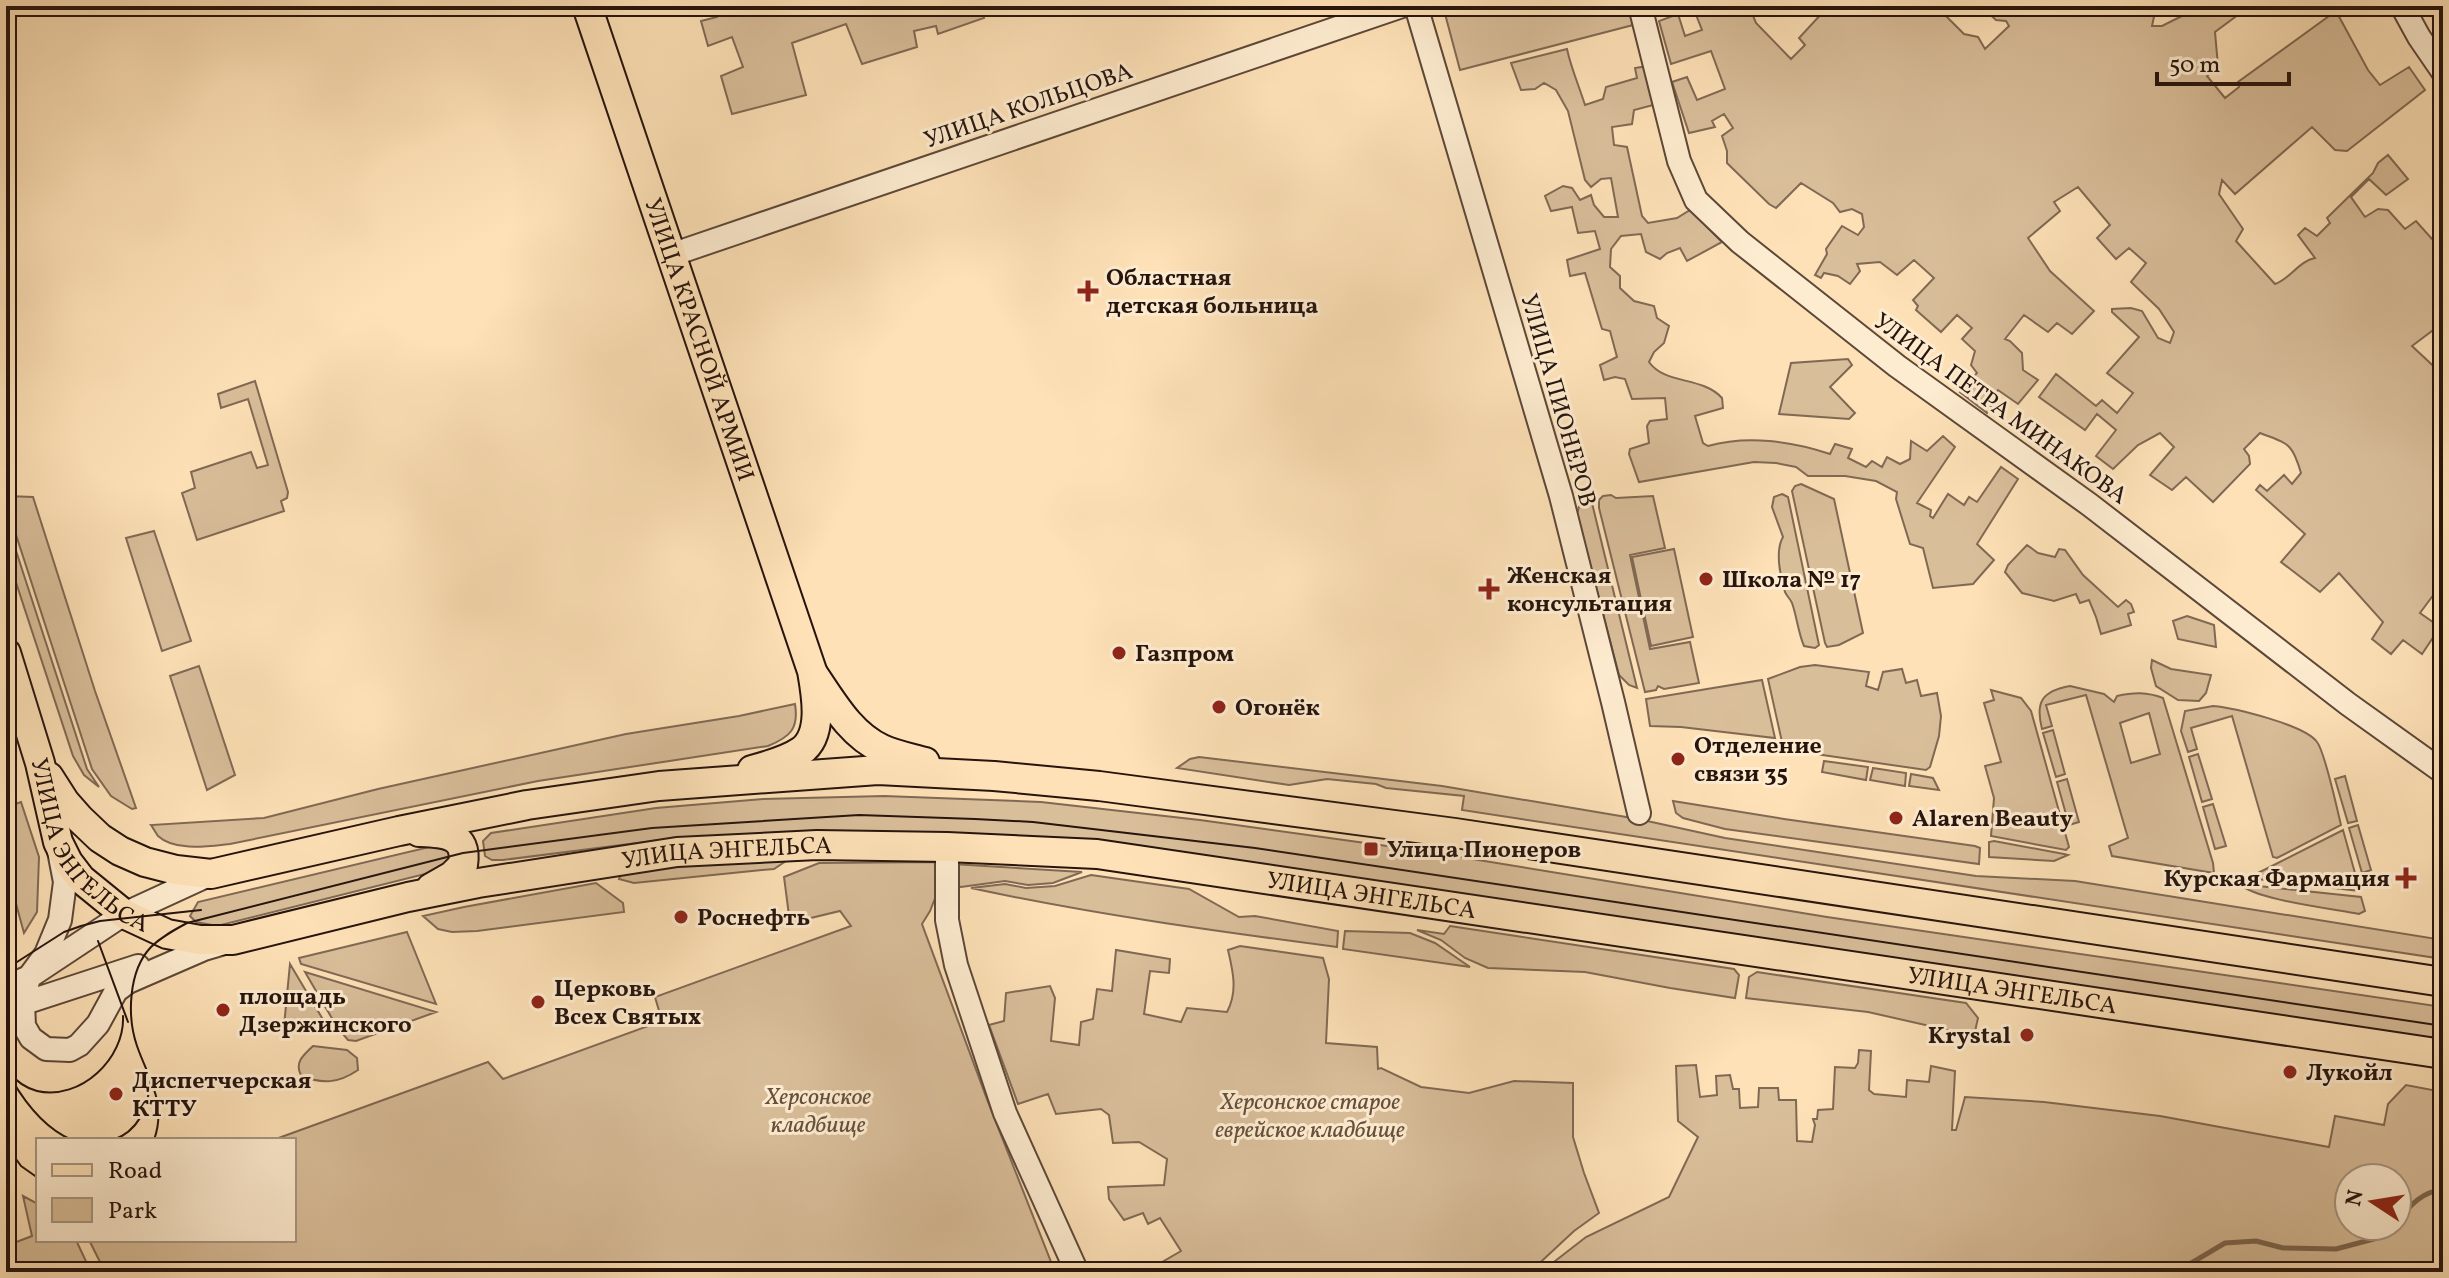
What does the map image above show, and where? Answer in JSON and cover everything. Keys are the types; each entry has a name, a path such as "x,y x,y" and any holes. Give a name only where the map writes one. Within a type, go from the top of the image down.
{"main road":[{"name":"УЛИЦА КРАСНОЙ АРМИИ","path":"587,6 812,671"},
{"path":"6,653 40,763"},
{"path":"812,671 846,721 861,736 883,749 948,769 994,776"},
{"path":"709,782 766,766 802,751 811,739 815,724 817,700 812,671"},
{"name":"УЛИЦА ЭНГЕЛЬСА","path":"40,763 58,842 81,879 124,914 167,934 200,940 233,940 408,897 677,852 817,845 1097,854 2443,1054"},
{"name":"УЛИЦА ЭНГЕЛЬСА","path":"40,763 65,802 110,845 145,862 211,874 527,805 659,786 878,770 1099,786 1455,833 2443,982"},
{"path":"527,805 479,833 476,844 478,855 487,864 539,873"},
{"path":"399,831 441,832 460,841 464,857 463,865 452,876 408,897"}],"street":[{"name":"УЛИЦА КОЛЬЦОВА","path":"671,255 1402,6"},
{"name":"УЛИЦА ПИОНЕРОВ","path":"1416,6 1561,496 1639,813"},
{"name":"УЛИЦА ПЕТРА МИНАКОВА","path":"1640,6 1679,161 1696,200 1740,242 1897,366 2090,505 2348,704 2443,772"},
{"path":"2402,6 2443,72"},
{"path":"14,1006 29,977 46,954 60,920 65,882 58,842"},
{"path":"947,847 947,920 956,965 1005,1113 1077,1272"},
{"path":"6,987 29,977 124,914 211,874"},
{"path":"14,1006 138,966 233,940"},
{"path":"14,1006 31,1038 46,1049 70,1050 89,1036 122,986 204,949"}],"green space":[{"path":"716,6 980,6 984,18 938,34 936,26 914,31 917,47 862,64 846,24 792,43 806,95 732,114 721,76 743,67 732,37 708,46 701,21 717,17"},
{"path":"1556,6 1616,11 1635,17 1637,24 1460,70 1444,10 1447,7"},
{"path":"1749,6 1756,23 1791,59 1805,45 1799,38 1824,11 1819,6 1936,6 1964,34 1978,37 1985,49 2009,26 2006,21 1996,20 1984,9 1987,6 2150,6 2155,12 2152,26 2162,26 2192,11 2189,6 2250,6 2215,32 2218,66 2207,76 2225,98 2239,87 2238,82 2336,11 2368,70 2380,85 2409,67 2425,90 2347,151 2335,150 2312,127 2235,194 2222,180 2219,194 2243,229 2236,241 2275,284 2315,258 2298,235 2305,228 2317,236 2330,223 2327,218 2388,155 2408,179 2386,195 2369,179 2351,197 2365,217 2378,209 2388,210 2405,229 2416,221 2432,239 2443,234 2443,336 2432,331 2412,346 2443,375 2443,582 2420,613 2440,627 2422,654 2403,640 2391,654 2372,639 2383,622 2339,573 2320,592 2281,562 2305,534 2256,490 2260,485 2267,491 2284,475 2292,484 2301,473 2295,455 2283,442 2260,433 2244,449 2250,464 2213,502 2186,477 2172,490 2150,475 2174,447 2160,433 2138,445 2113,469 2096,456 2116,430 2097,414 2085,430 2039,397 2056,374 2096,406 2102,400 2117,413 2133,393 2107,373 2139,337 2112,309 2142,311 2158,338 2170,343 2174,332 2159,309 2131,282 2146,263 2129,248 2116,259 2097,238 2110,225 2078,187 2054,202 2060,211 2028,238 2050,271 2094,311 2072,334 2057,323 2048,332 2024,315 2005,339 2022,353 2023,370 2038,380 2018,404 1998,390 1989,401 1992,405 1987,413 1960,392 1977,373 1971,365 1975,351 1962,339 1972,328 1957,315 1941,332 1916,310 1918,306 1913,300 1934,278 1914,260 1897,275 1880,262 1857,264 1860,271 1850,284 1838,276 1824,273 1821,278 1815,275 1827,254 1826,249 1842,226 1858,235 1864,227 1862,214 1852,209 1840,212 1833,203 1801,183 1776,208 1769,204 1727,163 1722,136 1733,128 1724,114 1712,121 1715,127 1689,133 1672,82 1687,77 1697,100 1725,89 1711,51 1671,64 1659,21 1678,14 1685,36 1702,30 1693,7"},
{"path":"1567,49 1585,105 1603,99 1606,87 1637,78 1635,68 1648,66 1657,104 1634,110 1632,124 1612,127 1614,145 1627,147 1642,216 1648,223 1677,218 1690,210 1722,242 1687,261 1680,248 1660,259 1646,252 1641,234 1621,236 1611,249 1610,267 1620,276 1620,288 1634,301 1654,306 1657,318 1669,326 1664,343 1649,362 1664,374 1704,386 1722,398 1723,408 1695,416 1703,443 1708,446 1738,441 1769,441 1830,454 1835,444 1852,449 1848,458 1866,467 1872,461 1882,467 1887,457 1900,464 1910,459 1911,441 1927,451 1943,436 1955,447 1917,503 1931,510 1930,516 1933,518 1948,494 1964,505 1969,497 1977,502 2001,467 2018,479 1977,544 1994,560 1973,584 1933,588 1923,548 1910,544 1896,499 1897,492 1876,481 1845,476 1808,476 1796,467 1754,462 1639,482 1630,449 1649,443 1647,426 1650,421 1667,419 1665,398 1632,399 1625,379 1615,377 1604,380 1600,365 1617,357 1610,331 1602,329 1585,273 1570,276 1567,260 1600,249 1595,231 1578,233 1572,207 1551,211 1545,196 1563,186 1572,188 1580,200 1591,195 1594,205 1604,217 1618,217 1611,178 1601,179 1591,187 1585,180 1568,111 1556,90 1544,83 1535,89 1521,90 1511,63"},
{"path":"1848,359 1852,365 1830,387 1855,413 1849,419 1779,414 1791,363"},
{"path":"255,381 288,492 287,498 281,501 284,511 197,540 182,493 195,488 191,472 251,452 257,468 268,465 248,399 221,408 218,394"},
{"path":"1801,484 1834,499 1863,633 1839,645 1827,647 1825,643 1792,491"},
{"path":"1782,494 1788,497 1819,645 1815,648 1804,646 1792,603 1781,579 1779,556 1783,537 1772,507 1774,497"},
{"path":"1611,495 1616,498 1653,496 1665,548 1630,555 1650,649 1690,642 1699,683 1664,689 1658,686 1656,690 1645,692 1599,508 1599,500"},
{"path":"6,496 33,497 136,808 132,809 111,796 92,769 6,504"},
{"path":"1591,499 1637,688 1619,675 1577,514 1580,503"},
{"path":"6,520 87,769 99,787 84,775 73,756 6,552"},
{"path":"154,531 191,641 162,651 126,538"},
{"path":"2027,545 2038,553 2055,557 2059,549 2065,550 2083,575 2118,607 2126,600 2131,604 2134,612 2128,614 2131,625 2101,634 2089,600 2080,603 2076,594 2054,601 2022,593 2005,572"},
{"path":"1674,549 1693,637 1651,646 1632,557"},
{"path":"2187,616 2214,625 2216,647 2178,639 2173,621"},
{"path":"2152,660 2171,669 2211,675 2206,693 2199,701 2178,700 2156,686"},
{"path":"1815,665 1869,672 1866,686 1878,690 1883,672 1902,669 1906,683 1917,680 1921,696 1937,693 1941,716 1930,767 1926,770 1795,751 1782,742 1768,679"},
{"path":"199,666 235,775 207,790 170,676"},
{"path":"1762,680 1775,738 1650,726 1646,699"},
{"path":"2070,686 2104,694 2114,702 2117,696 2135,693 2163,698 2214,873 2112,856 2109,846 2128,838 2086,695 2046,705 2052,726 2042,729 2039,712 2043,699 2053,691","holes":["2149,713 2160,754 2131,763 2120,723"]},
{"path":"1991,690 2021,698 2031,711 2069,847 2066,850 1991,836 1994,798 1985,766 2001,762 1984,703 1994,700"},
{"path":"795,704 796,720 791,731 768,746 538,781 230,844 193,847 174,844 158,836 151,825 264,818 378,789 626,734"},
{"path":"2213,706 2285,724 2299,729 2317,742 2341,825 2277,858 2273,857 2232,716 2191,728 2197,749 2188,752 2181,731 2185,711"},
{"path":"2053,730 2065,774 2056,777 2043,733"},
{"path":"2198,754 2212,799 2202,802 2189,757"},
{"path":"1199,757 1442,786 1638,819 1725,838 1976,876 2075,881 2443,940 2443,959 1462,810 1464,796 1327,779 1289,785 1177,768"},
{"path":"1824,761 1868,767 1866,780 1822,772"},
{"path":"1873,768 1906,773 1905,786 1870,780"},
{"path":"1911,774 1933,778 1939,790 1909,786"},
{"path":"2345,776 2357,821 2348,823 2335,779"},
{"path":"2067,779 2079,822 2069,825 2057,782"},
{"path":"884,796 1041,802 1200,820 1423,851 1827,917 2443,1007 2443,1042 1416,889 764,836 661,840 503,860 485,856 483,841 491,833 656,808 763,799"},
{"path":"1673,801 1975,846 1980,848 1979,864 1725,829 1683,818 1676,813"},
{"path":"21,802 39,857 37,912 24,933 6,867 6,807"},
{"path":"2213,804 2226,846 2215,849 2203,807"},
{"path":"2358,825 2371,870 2362,873 2349,828"},
{"path":"2343,830 2360,891 2248,878"},
{"path":"1989,842 2068,855 2054,861 1989,857"},
{"path":"446,843 453,847 449,868 217,926 196,922 190,916 198,902"},
{"path":"789,859 774,869 634,883 619,879 621,873 681,865"},
{"name":"Херсонское кладбище","path":"936,862 941,883 922,924 1055,1272 105,1272 90,1242 296,1242 296,1138 279,1138 488,1062 503,1079 662,1021 655,997 851,926 840,911 790,923 784,877 819,863"},
{"path":"952,864 1082,872 1053,883 1028,885 1005,881 961,887 952,885"},
{"path":"1091,875 1189,889 1239,917 1255,916 1338,931 1337,947 1153,921 971,888 1005,884 1026,888 1055,886"},
{"path":"596,883 623,903 624,912 452,932 438,929 423,916 464,907"},
{"path":"2240,884 2361,897 2365,911 2359,914 2278,899 2248,890"},
{"path":"1450,926 1734,969 1739,975 1735,998 1585,972 1488,968 1465,958 1441,940 1417,930 1444,934"},
{"path":"1345,931 1410,933 1435,943 1470,967 1343,949"},
{"path":"407,932 436,1004 301,964 299,958"},
{"name":"Херсонское старое еврейское кладбище","path":"1240,946 1323,958 1329,979 1326,1043 1377,1047 1378,1069 1421,1087 1469,1093 1514,1081 1573,1083 1573,1137 1599,1213 1574,1231 1530,1272 1154,1272 1152,1268 1181,1251 1160,1218 1148,1224 1143,1213 1124,1220 1109,1199 1108,1187 1164,1185 1167,1159 1139,1142 1113,1143 1109,1115 1101,1109 1056,1114 1048,1094 1018,1104 989,1025 1004,1021 1006,993 1050,986 1055,998 1051,1041 1079,1045 1081,1022 1093,1019 1097,989 1112,991 1116,950 1170,959 1169,973 1150,971 1144,1014 1181,1022 1187,1008 1227,1012 1233,989 1228,950"},
{"path":"290,964 328,1028 281,1031"},
{"path":"305,972 436,1012 356,1041 348,1040"},
{"path":"1757,972 1966,1003 1978,1018 1974,1036 1868,1012 1746,998 1749,977"},
{"path":"313,1046 347,1050 357,1058 358,1070 330,1081 301,1075 299,1062"},
{"path":"1859,1050 1871,1051 1869,1090 1874,1094 1906,1097 1907,1080 1929,1082 1931,1066 1955,1071 1952,1130 1956,1130 1965,1097 2044,1102 2160,1116 2329,1147 2335,1116 2384,1125 2388,1104 2406,1085 2443,1092 2443,1272 1541,1272 1586,1237 1669,1197 1698,1137 1678,1121 1676,1066 1696,1065 1700,1097 1717,1095 1716,1076 1730,1075 1733,1089 1739,1089 1740,1108 1758,1107 1759,1088 1778,1088 1779,1100 1796,1100 1797,1141 1812,1142 1813,1119 1817,1119 1818,1110 1833,1109 1835,1067 1855,1068"},
{"path":"23,1196 36,1203 36,1242 77,1242 91,1272 28,1272 28,1263 10,1264 11,1244 32,1236"}],"waterway":[{"path":"2413,1204 2423,1196 2443,1190"},
{"path":"2152,1272 2178,1271 2225,1243 2256,1241 2283,1248 2336,1249 2362,1242"}],"tram line":[{"path":"154,1138 159,1114 155,1092 134,1034 131,1008 134,981 143,957 151,947 187,923 463,853 652,828 859,815 1033,822 1255,848 2443,1026"},
{"path":"6,969 64,932 81,926 100,921 201,910"},
{"path":"98,941 128,1022"},
{"path":"7,1071 20,1083 37,1091 53,1092 84,1083 97,1073 117,1047 123,1016"},
{"path":"12,1080 38,1115 68,1138"},
{"path":"117,1138 129,1131 140,1117 147,1100 149,1082"},
{"path":"6,1145 21,1166 36,1177"}],"place":[{"name":"Областная детская больница","path":"1088,291"},
{"name":"Школа № 17","path":"1706,579"},
{"name":"Женская консультация","path":"1489,589"},
{"name":"Газпром","path":"1119,653"},
{"name":"Огонёк","path":"1219,707"},
{"name":"Отделение связи 35","path":"1678,759"},
{"name":"Alaren Beauty","path":"1896,818"},
{"name":"Улица Пионеров","path":"1371,849"},
{"name":"Курская Фармация","path":"2406,878"},
{"name":"Роснефть","path":"681,917"},
{"name":"Церковь Всех Святых","path":"538,1002"},
{"name":"площадь Дзержинского","path":"223,1010"},
{"name":"Krystal","path":"2027,1035"},
{"name":"Лукойл","path":"2290,1072"},
{"name":"Диспетчерская КТТУ","path":"116,1094"}]}
